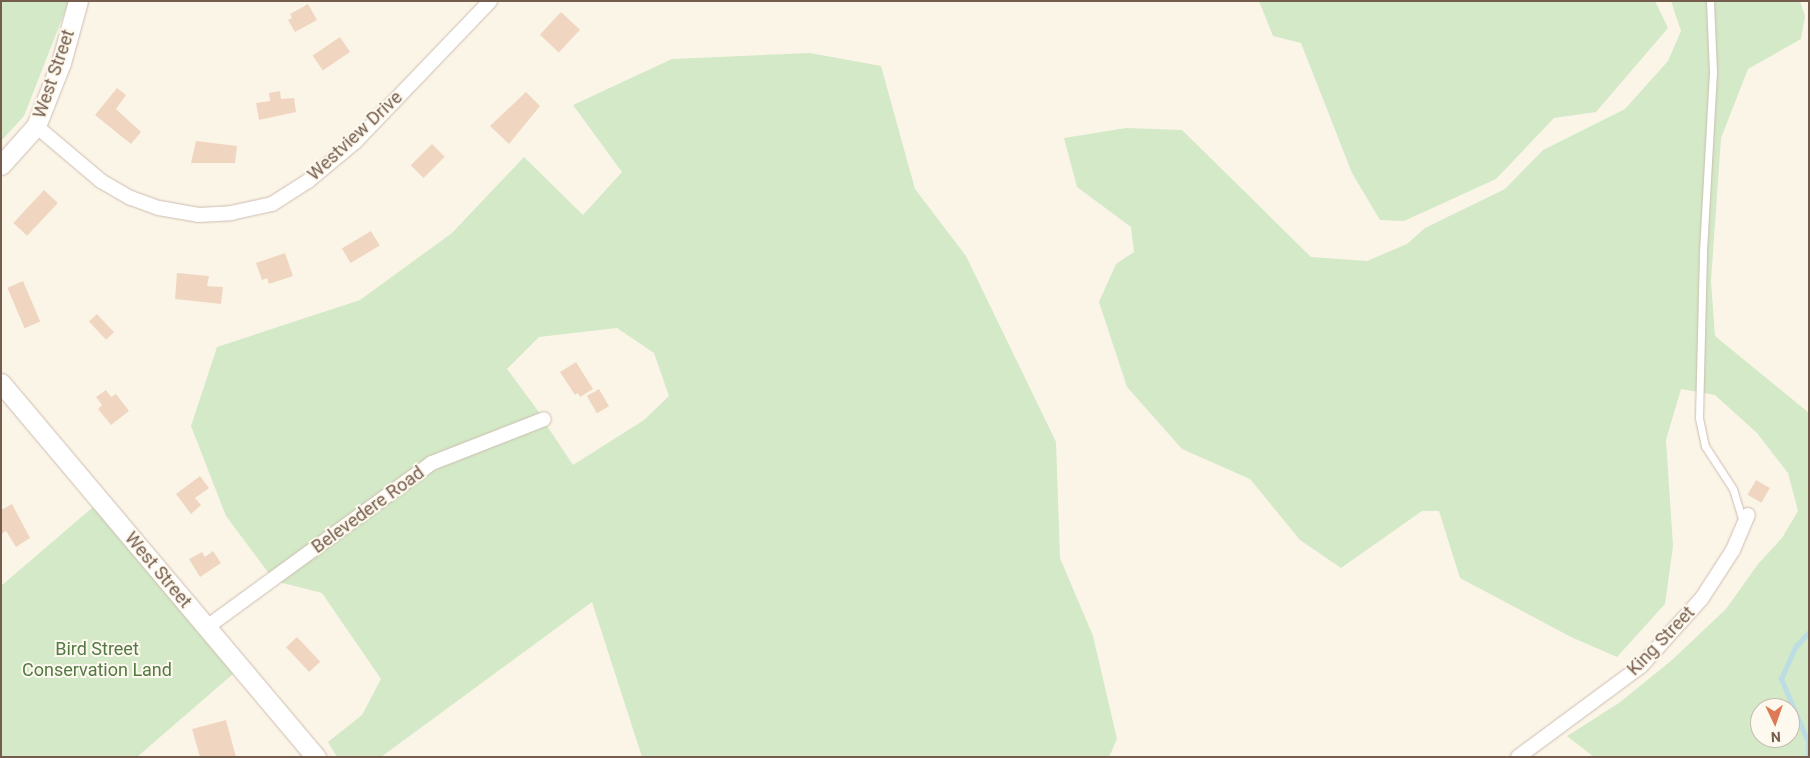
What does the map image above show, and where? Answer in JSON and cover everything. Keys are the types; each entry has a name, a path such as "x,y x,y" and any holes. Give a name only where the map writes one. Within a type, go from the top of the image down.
{"street":[{"name":"West Street","path":"1,165 36,126 62,63 78,1"},
{"name":"Westview Drive","path":"36,126 101,180 131,198 160,208 198,215 231,213 272,204 308,181 355,142 490,1"},
{"name":"West Street","path":"1,383 316,757"},
{"name":"Belevedere Road","path":"207,627 432,463 544,420"},
{"name":"King Street","path":"1518,757 1641,666 1702,598 1733,550 1746,520"}],"lane":[{"path":"1710,1 1713,72 1701,301 1699,418 1705,446 1733,489 1746,520"}],"green space":[{"path":"1,1 69,1 24,116 1,141"},
{"path":"1259,1 1655,1 1668,28 1596,112 1554,118 1496,179 1404,221 1380,220 1352,173 1301,43 1273,36"},
{"path":"1671,1 1800,1 1805,16 1801,39 1748,69 1721,138 1711,281 1715,336 1809,413 1809,757 1594,757 1567,736 1619,703 1672,660 1726,609 1758,564 1782,538 1798,511 1788,473 1757,433 1715,395 1681,389 1666,440 1673,546 1665,604 1617,657 1571,637 1460,578 1439,511 1422,511 1341,568 1300,540 1250,479 1182,449 1127,387 1099,302 1116,264 1134,252 1131,227 1077,187 1064,138 1126,128 1182,130 1311,257 1367,261 1407,244 1425,228 1505,189 1543,150 1625,109 1668,61 1681,31"},
{"path":"810,53 881,66 915,189 966,256 1056,442 1060,558 1093,636 1117,739 1109,757 642,757 592,602 381,757 337,757 328,742 362,715 381,679 322,593 275,581 432,465 545,423 573,465 644,420 669,396 654,353 617,328 539,337 507,369 544,419 432,463 273,579 226,516 191,426 217,347 360,300 452,233 524,157 583,215 622,172 573,105 672,59"},
{"name":"Bird Street Conservation Land","path":"93,507 233,674 137,757 1,757 1,586"}],"building":[{"path":"308,4 317,20 295,32 288,20 292,18 290,14"},
{"path":"561,12 580,30 559,52 540,35"},
{"path":"340,37 350,52 323,70 313,55"},
{"path":"117,88 126,95 116,109 141,132 131,144 95,115"},
{"path":"280,91 281,99 294,98 296,112 259,120 256,103 270,101 269,93"},
{"path":"526,92 540,106 509,144 490,126"},
{"path":"196,141 237,146 235,163 191,163"},
{"path":"432,144 445,157 424,178 411,165"},
{"path":"44,190 58,203 27,236 13,223"},
{"path":"371,231 380,246 351,263 342,249"},
{"path":"285,253 293,276 269,284 267,278 262,280 256,263"},
{"path":"177,273 209,276 207,286 223,287 221,304 175,299"},
{"path":"23,281 40,322 25,328 7,288"},
{"path":"97,314 114,332 106,340 89,322"},
{"path":"576,362 593,389 580,397 578,393 575,395 560,372"},
{"path":"599,389 609,406 597,413 587,396"},
{"path":"106,390 111,397 116,394 129,411 111,425 98,409 102,405 96,397"},
{"path":"200,476 209,488 195,498 201,505 191,514 176,494"},
{"path":"1756,480 1770,488 1761,503 1748,495"},
{"path":"12,504 30,538 16,547 6,531 1,534 1,510"},
{"path":"213,551 221,563 200,577 189,559 202,552 205,557"},
{"path":"297,637 320,662 309,672 286,647"},
{"path":"226,720 236,757 200,757 192,729"}],"waterway":[{"path":"1808,757 1808,742 1781,679 1796,646 1809,632"}]}
